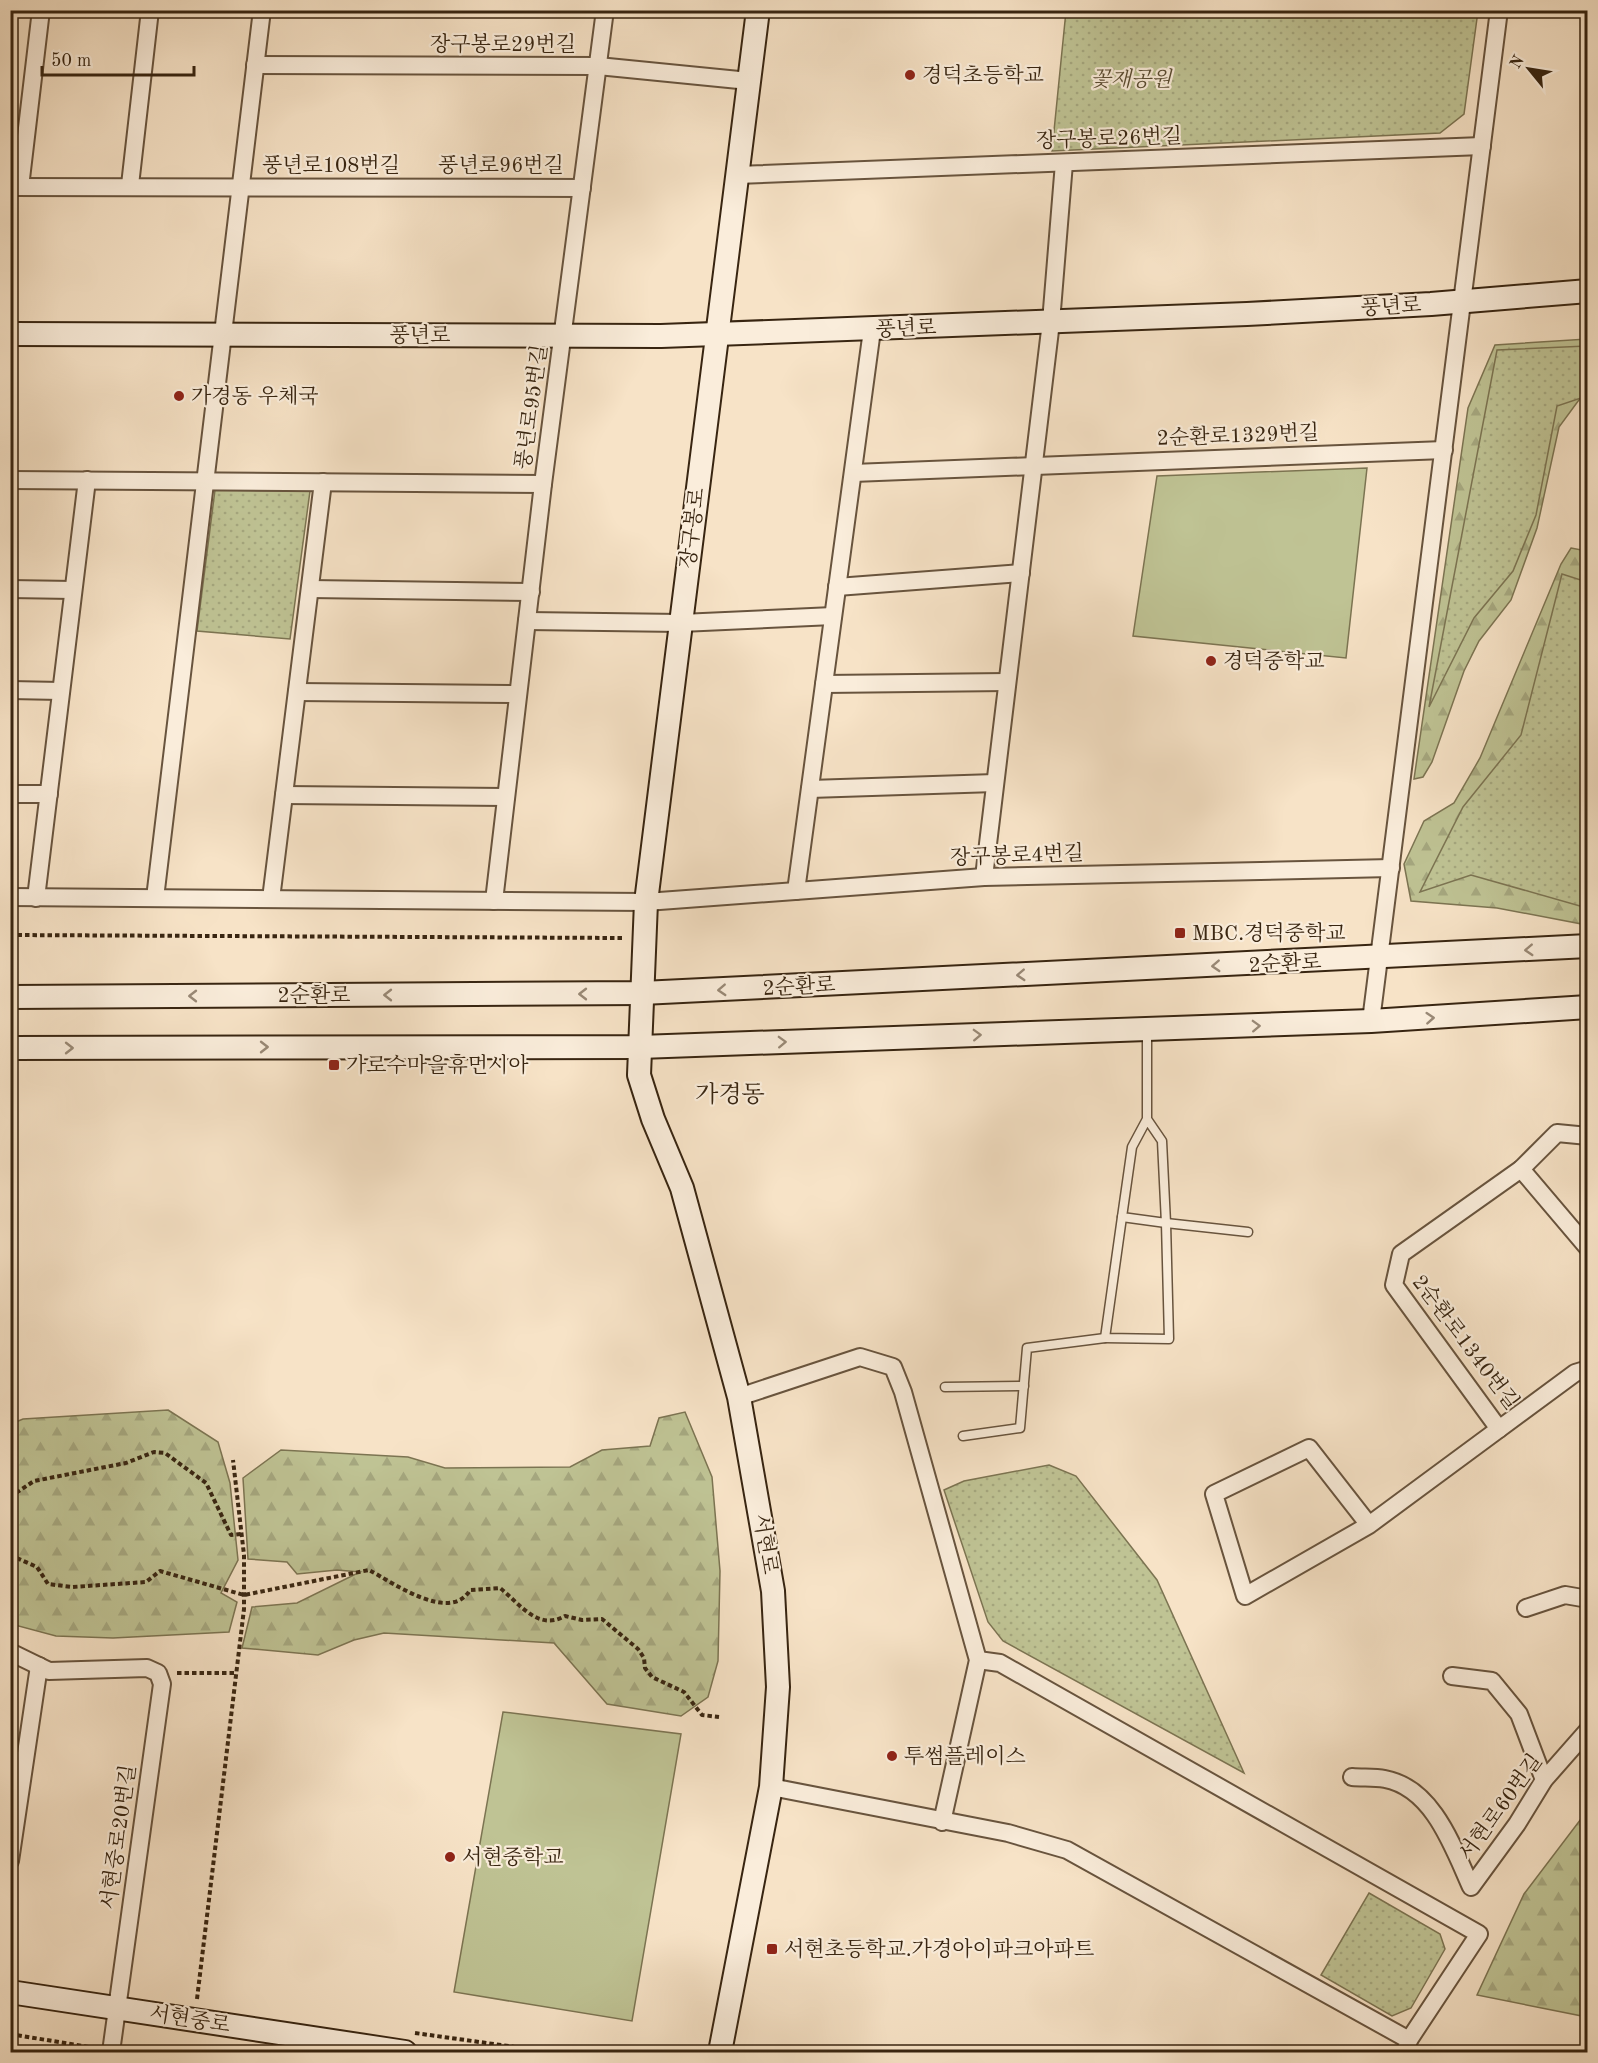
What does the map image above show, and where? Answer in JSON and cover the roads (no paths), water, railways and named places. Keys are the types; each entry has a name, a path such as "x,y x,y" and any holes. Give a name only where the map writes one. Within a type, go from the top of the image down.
{"street":[{"path":"15,187 41,10"},
{"path":"130,186 150,10"},
{"name":"풍년로108번길","path":"223,335 262,10"},
{"name":"풍년로96번길","path":"563,336 605,10"},
{"name":"장구봉로","path":"640,1047 646,902 758,10"},
{"path":"1371,1022 1499,10"},
{"name":"장구봉로29번길","path":"255,65 598,66 749,81"},
{"name":"장구봉로26번길","path":"737,175 1482,146"},
{"path":"984,877 1051,322 1064,163"},
{"name":"풍년로108번길","path":"15,187 421,188"},
{"name":"풍년로96번길","path":"421,188 582,188"},
{"name":"풍년로","path":"10,334 563,336 872,330 1463,301 1587,291"},
{"path":"796,891 872,330"},
{"path":"155,898 223,335"},
{"name":"풍년로95번길","path":"494,901 543,484 563,336"},
{"name":"2순환로1329번길","path":"853,473 1444,450"},
{"name":"풍년로95번길","path":"10,480 543,484"},
{"path":"36,898 87,480"},
{"path":"271,899 323,482"},
{"path":"837,587 1021,573"},
{"path":"10,589 73,590"},
{"path":"310,589 531,591"},
{"path":"527,621 681,623 833,616"},
{"path":"824,684 1007,682"},
{"path":"10,690 61,691"},
{"path":"297,692 518,694"},
{"path":"810,789 995,783"},
{"path":"10,794 49,794"},
{"path":"284,795 506,797"},
{"name":"장구봉로4번길","path":"494,901 646,902 984,877 1391,868"},
{"path":"10,897 494,901"},
{"name":"2순환로","path":"10,997 642,993 1587,946"},
{"path":"10,1048 640,1047 1371,1022 1587,1007"},
{"name":"서현로","path":"640,1047 639,1075 653,1119 682,1188 739,1397 761,1510 773,1591 778,1687 771,1786 720,2052"},
{"name":"2순환로1340번길","path":"1587,1136 1557,1133 1521,1169 1401,1254 1394,1285 1499,1429 1575,1373 1587,1369"},
{"path":"1521,1169 1587,1248"},
{"path":"739,1397 860,1356 893,1367 903,1392 978,1660 942,1822"},
{"path":"1369,1524 1308,1448 1214,1494 1245,1596 1369,1524 1499,1429"},
{"path":"1526,1608 1565,1595 1587,1599"},
{"path":"10,1652 39,1666 10,1861"},
{"path":"771,1786 942,1822 1008,1833 1067,1850 1407,2046 1479,1934 1000,1663 978,1660"},
{"name":"서현중로20번길","path":"39,1666 49,1671 71,1672 120,1667 147,1668 158,1673 162,1684 116,2008 103,2050"},
{"path":"1452,1676 1492,1681 1518,1714 1544,1780"},
{"name":"서현로60번길","path":"1353,1777 1386,1779 1406,1787 1425,1801 1454,1848 1471,1887 1517,1824 1544,1780 1587,1730"},
{"name":"서현중로","path":"10,1992 405,2052"}],"lane":[{"path":"1105,1338 1132,1148 1147,1119 1148,1029"},
{"path":"963,1436 1020,1428 1028,1348 1105,1338 1169,1339 1162,1142 1147,1119"},
{"path":"1122,1217 1248,1232"},
{"path":"945,1387 1024,1386"}],"place":[{"name":"경덕초등학교","path":"910,75"},
{"name":"가경동 우체국","path":"179,396"},
{"name":"경덕중학교","path":"1211,661"},
{"name":"MBC.경덕중학교","path":"1180,933"},
{"name":"가로수마을휴먼시아","path":"334,1065"},
{"name":"투썸플레이스","path":"892,1756"},
{"name":"서현중학교","path":"450,1857"},
{"name":"서현초등학교.가경아이파크아파트","path":"772,1949"}],"district":[{"name":"가경동","path":"730,1094"}],"park label":[{"name":"꽃재공원","path":"1131,79"}]}
